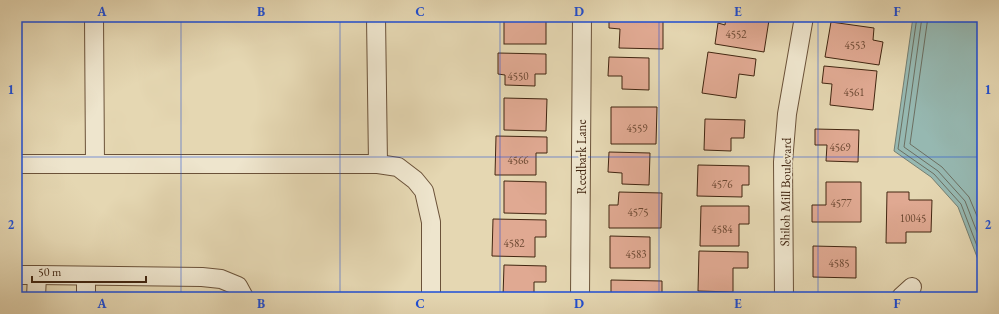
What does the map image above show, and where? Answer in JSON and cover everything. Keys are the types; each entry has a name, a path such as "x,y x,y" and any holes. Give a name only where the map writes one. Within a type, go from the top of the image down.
{"street":[{"path":"94,17 94,164"},
{"path":"376,17 378,164"},
{"name":"Reedbark Lane","path":"580,297 582,17"},
{"name":"Shiloh Mill Boulevard","path":"784,297 783,162 787,114 804,17"},
{"path":"21,164 378,164 398,167 415,180 424,191 431,222 431,297"},
{"path":"17,275 202,277 221,279 238,286 244,297"},
{"path":"36,297 37,275"},
{"path":"86,276 86,297"}],"water":[{"path":"913,17 982,17 982,270 958,207 931,177 894,151"}],"building":[{"path":"504,17 546,17 546,44 504,44"},
{"path":"609,17 663,17 663,49 619,48 620,29 609,28"},
{"path":"726,17 749,17 769,20 764,52 715,44 718,23 725,25"},
{"path":"831,22 874,28 873,40 883,42 879,65 825,57"},
{"path":"708,52 756,59 754,76 739,74 736,98 702,93"},
{"path":"498,53 546,54 546,74 535,74 535,86 505,85 505,75 498,74"},
{"path":"609,57 649,58 649,90 622,89 622,76 608,76"},
{"path":"824,66 877,71 873,110 830,105 832,84 822,83"},
{"path":"504,98 547,99 546,131 504,130"},
{"path":"611,107 657,107 656,144 611,144"},
{"path":"705,119 745,120 744,138 731,138 731,151 704,150"},
{"path":"815,129 859,130 858,162 826,161 827,145 815,145"},
{"path":"496,136 547,137 547,153 536,153 536,175 495,175"},
{"path":"609,152 650,153 649,185 622,184 622,173 608,172"},
{"path":"698,165 749,166 749,185 742,185 742,197 697,196"},
{"path":"504,181 546,182 546,214 504,213"},
{"path":"826,182 861,182 861,222 812,222 812,205 826,205"},
{"path":"619,192 662,193 661,228 609,228 609,205 618,205"},
{"path":"887,192 909,192 909,200 932,200 931,232 906,232 906,243 886,243"},
{"path":"701,206 749,206 749,224 739,224 739,246 700,246"},
{"path":"493,219 546,220 546,237 535,237 535,257 492,256"},
{"path":"610,236 650,237 650,268 610,268"},
{"path":"813,246 856,247 856,278 813,277"},
{"path":"699,251 748,252 748,268 733,268 733,292 698,291"},
{"path":"504,265 546,266 546,282 534,282 534,297 503,297"},
{"path":"611,280 662,281 662,297 611,297"}]}
